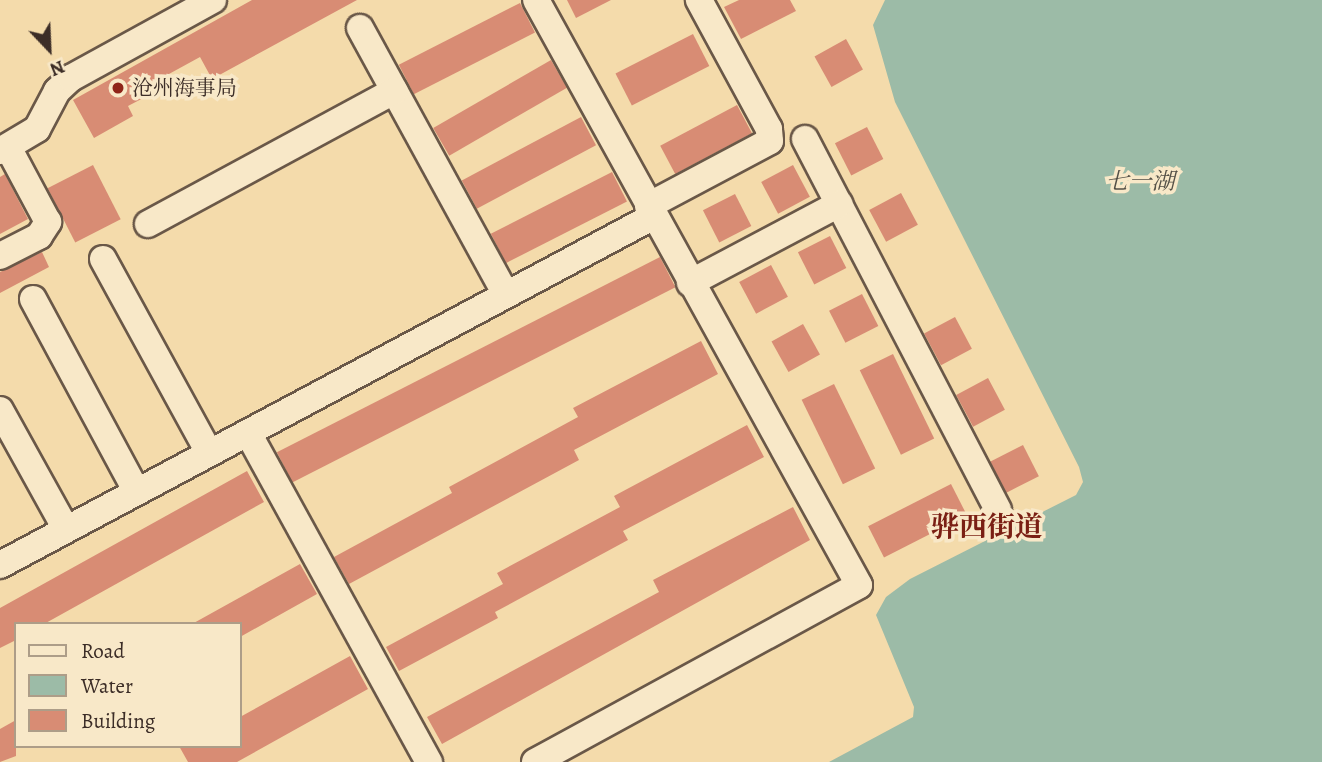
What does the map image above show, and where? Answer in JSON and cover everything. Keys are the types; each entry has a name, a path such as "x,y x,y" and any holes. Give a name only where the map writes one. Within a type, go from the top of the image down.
{"street":[{"path":"0,256 39,236 48,222 4,149 37,129 57,91 71,78 213,0"},
{"path":"535,762 859,585 536,0"},
{"path":"0,565 506,295 770,141 769,129 699,0"},
{"path":"360,28 506,295"},
{"path":"148,224 394,91"},
{"path":"805,139 998,510"},
{"path":"691,283 839,204"},
{"path":"103,260 209,453"},
{"path":"33,299 137,492"},
{"path":"0,410 66,529"},
{"path":"248,433 429,762"}],"water":[{"name":"七一湖","path":"885,0 1322,0 1322,762 829,762 913,717 914,707 876,615 886,597 910,579 1076,495 1083,482 1079,467 895,102 873,25"}],"building":[{"path":"252,0 357,0 212,79 200,57 147,86 151,94 128,106 133,116 94,138 73,100"},
{"path":"567,0 611,0 576,18"},
{"path":"739,0 790,0 796,11 741,39 724,7"},
{"path":"520,3 535,32 414,94 399,65"},
{"path":"693,34 709,66 632,106 615,73"},
{"path":"846,39 863,70 831,87 815,56"},
{"path":"551,60 567,88 449,156 433,128"},
{"path":"737,105 752,133 675,174 660,146"},
{"path":"581,117 596,145 477,209 462,180"},
{"path":"867,127 883,159 851,175 835,143"},
{"path":"93,165 121,219 75,243 48,188"},
{"path":"793,165 810,197 778,214 761,182"},
{"path":"612,172 627,201 506,263 491,234"},
{"path":"5,174 28,219 0,234 0,177"},
{"path":"901,193 918,225 886,242 869,210"},
{"path":"735,194 751,226 719,242 703,210"},
{"path":"830,236 846,268 814,284 798,252"},
{"path":"42,252 49,267 0,293 0,272"},
{"path":"660,257 675,287 292,483 277,452"},
{"path":"771,265 788,297 756,314 739,282"},
{"path":"862,294 878,326 845,343 829,311"},
{"path":"955,317 972,349 941,365 924,333"},
{"path":"803,324 820,355 788,372 772,341"},
{"path":"701,341 718,374 574,450 579,460 349,584 334,557 452,493 449,487 578,417 573,408"},
{"path":"893,354 934,438 901,455 860,370"},
{"path":"988,378 1005,410 973,427 956,395"},
{"path":"834,384 875,468 843,484 802,400"},
{"path":"747,425 764,457 623,531 628,540 495,612 498,618 399,671 386,647 503,584 497,573 620,507 614,496"},
{"path":"1023,445 1039,476 1006,493 990,462"},
{"path":"247,471 264,502 48,622 14,622 14,641 0,648 0,608"},
{"path":"951,484 967,515 884,557 868,526"},
{"path":"793,507 810,540 442,744 427,717 659,592 653,580"},
{"path":"300,564 317,594 242,636 242,622 196,622"},
{"path":"350,656 368,689 237,762 188,762 180,748 242,748 242,716"},
{"path":"14,721 16,756 0,762 0,729"}],"place":[{"name":"沧州海事局","path":"118,88"}],"district":[{"name":"骅西街道","path":"987,527"}]}
